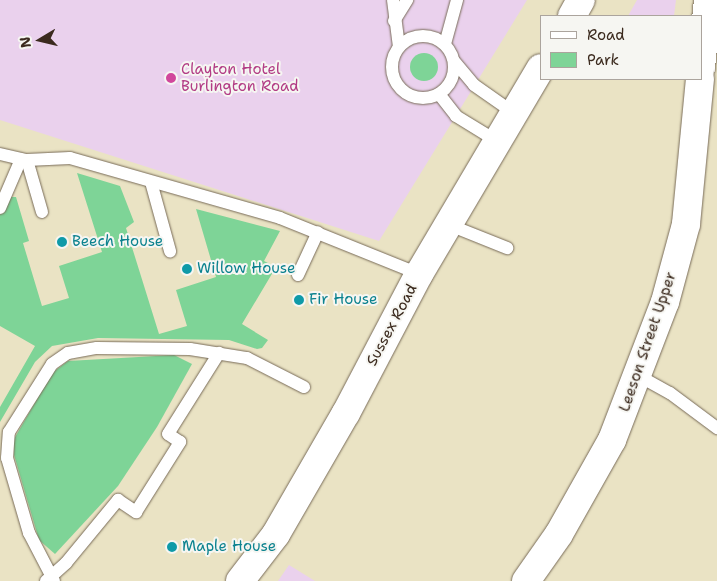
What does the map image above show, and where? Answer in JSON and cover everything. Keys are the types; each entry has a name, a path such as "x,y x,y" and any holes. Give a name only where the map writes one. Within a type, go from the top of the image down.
{"main road":[{"path":"573,15 581,0"},
{"path":"702,57 708,0"},
{"name":"Sussex Road","path":"242,580 276,534 346,413 447,224 540,70"},
{"name":"Leeson Street Upper","path":"526,581 560,534 612,440 639,376 665,302 686,224 700,80"}],"lane":[{"path":"393,0 394,22 399,47"},
{"path":"394,22 407,0"},
{"path":"445,44 457,0"},
{"path":"454,61 452,80 439,94 414,97 399,87 392,70 399,47 406,40 426,36 445,44 454,61 474,85 514,113"},
{"path":"439,94 456,116 497,141"},
{"path":"0,154 24,160 70,158 318,232 419,274"},
{"path":"0,208 24,160"},
{"path":"24,160 42,212"},
{"path":"151,182 170,251"},
{"path":"447,224 507,248"},
{"path":"298,275 318,232"},
{"path":"219,353 168,434 180,442 136,512 118,500 50,580 29,534 7,458 9,432 38,383 52,364 68,353 141,347 219,353 247,358 304,387"},
{"path":"639,376 670,393 717,428"}],"shaded area":[{"path":"0,0 527,0 379,241 0,120"},
{"path":"637,0 676,0 674,15 629,15"},
{"path":"289,565 315,581 278,581"}],"green space":[{"path":"424,53 434,57 438,67 434,77 424,81 414,77 410,67 414,57"},
{"path":"77,173 120,186 134,222 126,228 159,334 187,326 176,290 216,277 196,209 280,231 264,261 276,267 242,324 268,340 262,348 257,349 229,340 98,338 52,346 35,362 0,422 0,407 35,346 0,326 0,215 8,197 16,197 29,241 23,243 42,306 69,298 59,266 102,252"},
{"path":"174,355 192,364 157,427 118,486 55,554 39,540 14,455 14,439 52,373 68,361"}],"place":[{"name":"Clayton Hotel Burlington Road","path":"171,78"},
{"name":"Beech House","path":"62,242"},
{"name":"Willow House","path":"187,269"},
{"name":"Fir House","path":"299,300"},
{"name":"Maple House","path":"172,547"}]}
